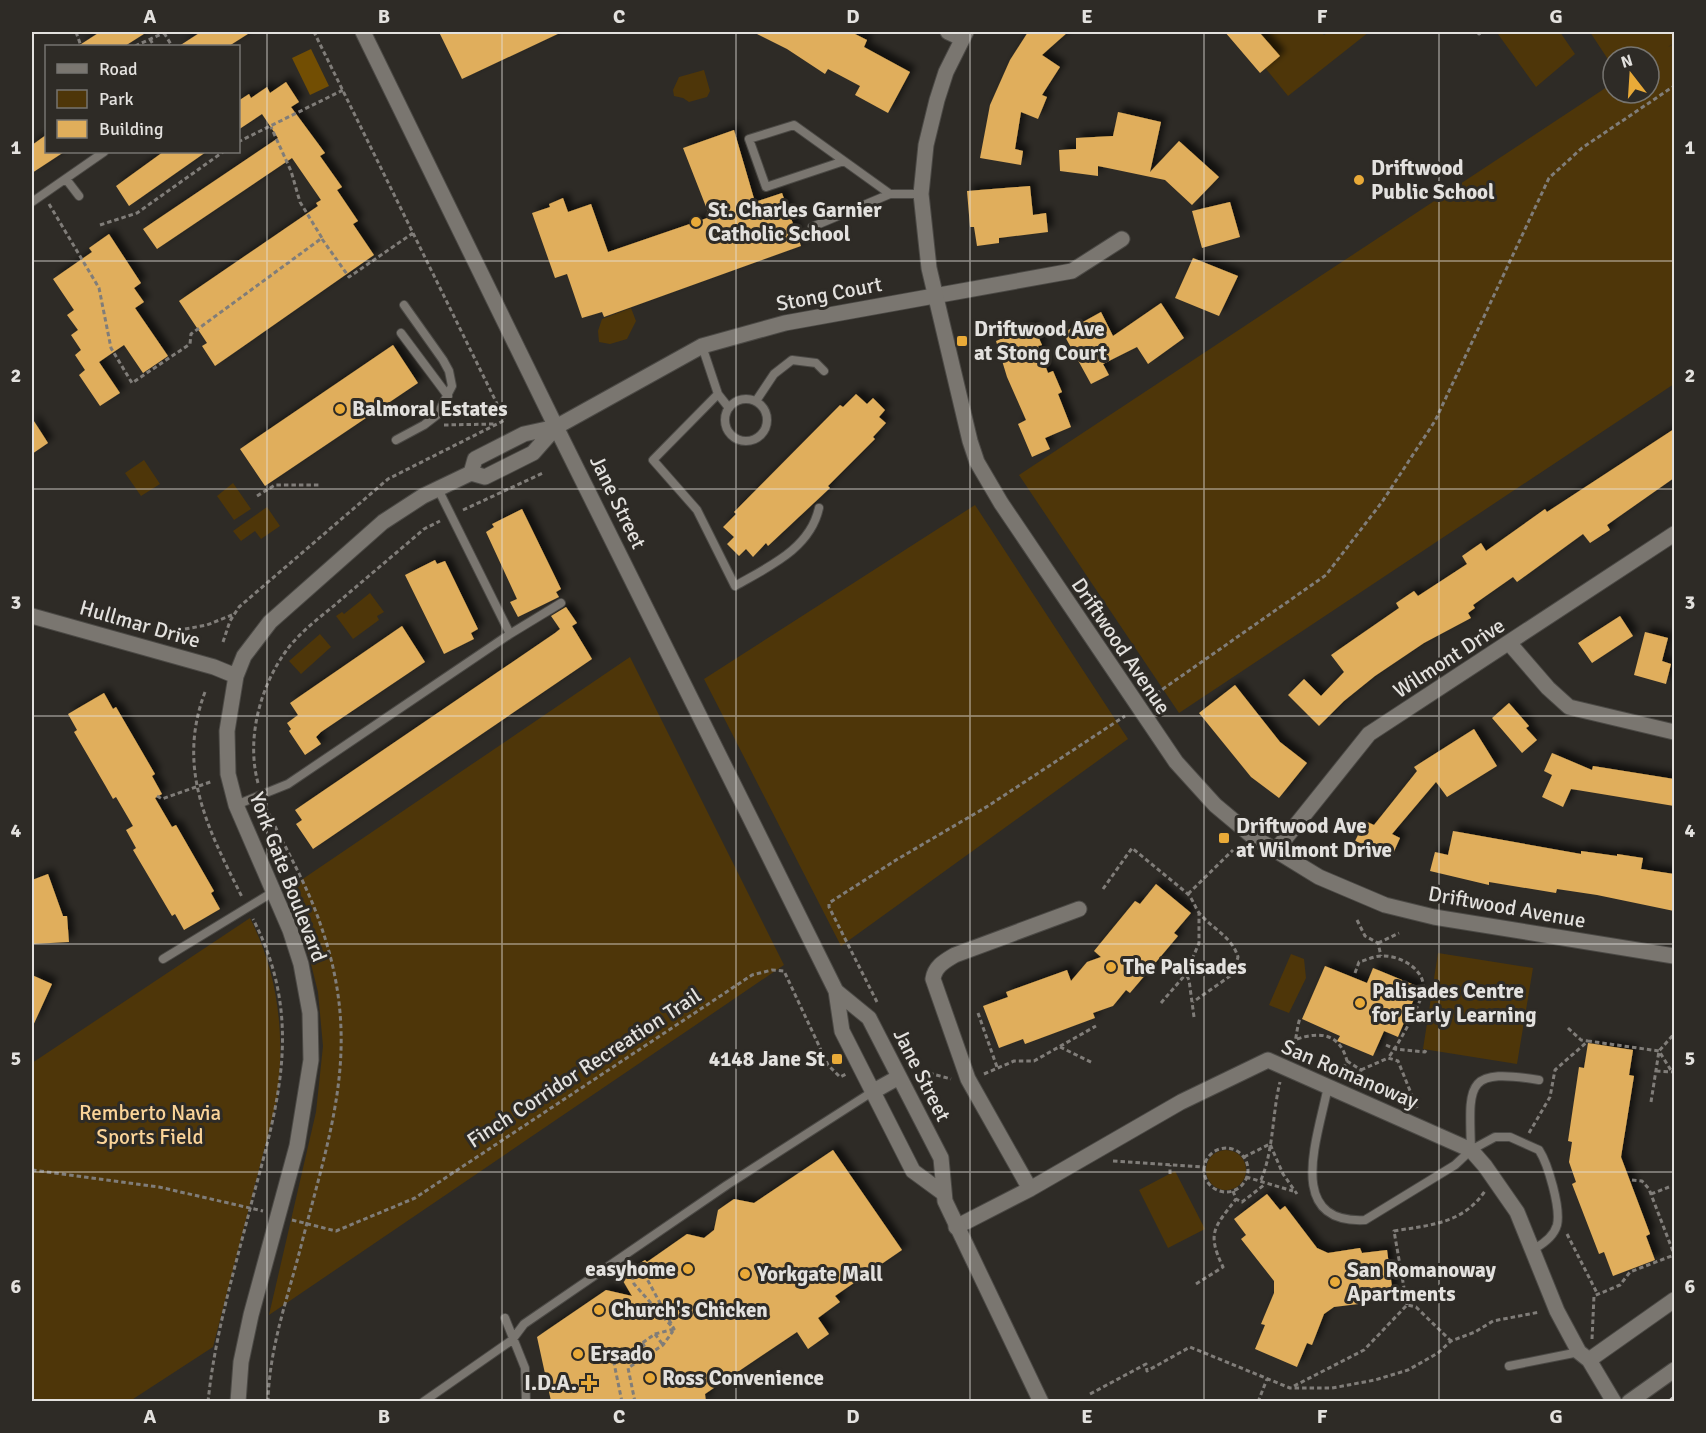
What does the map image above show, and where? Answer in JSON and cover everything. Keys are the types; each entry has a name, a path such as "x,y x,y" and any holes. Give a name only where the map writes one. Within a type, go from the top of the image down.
{"street":[{"name":"Jane Street","path":"363,32 556,428 837,991 842,1031 872,1092 913,1172 943,1193"},
{"name":"Driftwood Avenue","path":"958,34 931,123 921,194 934,296 970,441 992,489 1176,762 1215,805 1252,836 1326,881 1385,905 1434,917 1674,956"},
{"name":"Stong Court","path":"556,428 702,346 784,323 1072,271 1122,239"},
{"name":"York Gate Boulevard","path":"238,1401 241,1362 251,1316 297,1146 311,1060 310,1013 301,964 236,805 228,774 227,731 236,676 244,656 270,622 383,522 438,489 471,473 485,477 533,453 556,428"},
{"name":"Wilmont Drive","path":"1276,850 1369,734 1510,644 1674,534"},
{"name":"Hullmar Drive","path":"32,616 214,667 236,676"},
{"path":"1510,644 1548,688 1569,707 1674,732"},
{"path":"1030,1189 968,1079 933,979 934,972 940,964 956,955 1079,909"},
{"name":"Jane Street","path":"837,991 869,1018 941,1158 943,1193 956,1227 1041,1401"},
{"name":"San Romanoway","path":"956,1227 1030,1189 1181,1102 1268,1060 1333,1082 1356,1098 1471,1150 1503,1189 1534,1249 1557,1311 1589,1355 1614,1401"},
{"path":"872,1092 899,1077"},
{"path":"1589,1355 1674,1300"},
{"path":"1629,1401 1674,1370"}],"lane":[{"path":"843,161 766,187 749,140 794,125 890,194"},
{"path":"32,202 103,153"},
{"path":"66,179 79,196"},
{"path":"812,227 890,194 921,194"},
{"path":"396,440 437,415 452,386 449,371 404,305"},
{"path":"401,333 448,396"},
{"path":"702,346 718,394 729,408"},
{"path":"756,401 774,374 792,360 816,363 824,371"},
{"path":"718,394 653,460 696,510 735,586 794,549 816,523 819,508"},
{"path":"738,400 756,401 766,411 767,424 761,436 748,442 735,439 726,428 725,421 729,408 738,400"},
{"path":"438,489 510,634"},
{"path":"236,805 288,784 510,634 561,603"},
{"path":"163,959 273,892"},
{"path":"1471,1150 1470,1102 1473,1090 1480,1082 1490,1076 1503,1074 1539,1080"},
{"path":"1333,1082 1310,1178 1318,1203 1324,1212 1349,1221 1365,1220 1455,1166 1471,1150 1495,1137 1510,1137 1541,1153 1552,1185 1558,1219 1549,1238 1534,1249"},
{"path":"423,1401 512,1340 524,1324 727,1185 872,1092"},
{"path":"505,1318 525,1368 526,1401"},
{"path":"1509,1366 1589,1355"}],"path":[{"path":"137,45 165,32"},
{"path":"185,629 207,625 233,614 374,489 409,467 505,420 314,32"},
{"path":"1477,32 1479,34 1483,32"},
{"path":"150,39 153,45"},
{"path":"1145,702 1326,575 1382,502 1436,421 1549,178 1582,148 1674,86"},
{"path":"240,141 343,90"},
{"path":"271,127 291,171 300,202 348,277 412,233"},
{"path":"100,225 137,213 222,153"},
{"path":"49,204 99,288 111,348 132,384 190,344 191,334 322,238"},
{"path":"424,425 498,424"},
{"path":"268,1401 271,1361 337,1108 342,1063 340,1007 321,925 262,795 254,761 255,731 265,690 287,650 305,630 424,529 543,473"},
{"path":"257,496 275,485 320,485"},
{"path":"223,642 233,614"},
{"path":"205,692 196,719 193,740 196,785 207,824 270,957 280,1004 283,1046 278,1101 219,1328 208,1401"},
{"path":"878,1004 829,903 978,813 1129,713"},
{"path":"157,796 162,799 196,785 203,786 228,774"},
{"path":"1103,889 1132,848 1196,902 1199,943 1186,974 1161,1003"},
{"path":"1188,894 1233,850"},
{"path":"1193,1002 1233,974 1238,963 1236,950 1231,943 1198,913"},
{"path":"1357,920 1365,936 1378,943 1381,956"},
{"path":"1378,943 1399,933"},
{"path":"1355,973 1359,962 1381,956 1393,957 1412,966 1423,983 1423,992 1395,1049 1388,1058 1361,1070"},
{"name":"Finch Corridor Recreation Trail","path":"292,1220 336,1231 415,1198 752,975 772,970 782,970 786,974 828,1065 840,1077"},
{"path":"1186,974 1194,1017"},
{"path":"978,1013 997,1066"},
{"path":"1290,1056 1298,1039 1296,1031 1300,1018"},
{"path":"929,1073 945,1079 968,1079 1014,1061 1034,1061 1096,1026"},
{"path":"1568,1028 1581,1040 1659,1051 1673,1072"},
{"path":"1298,1039 1316,1033 1335,1040 1344,1048 1347,1061 1361,1070"},
{"path":"1651,1102 1659,1051 1674,1034"},
{"path":"1529,1133 1550,1097 1555,1070 1588,1041"},
{"path":"1386,1045 1395,1049 1425,1052 1426,1050"},
{"path":"1060,1047 1093,1063"},
{"path":"1398,1061 1405,1050"},
{"path":"1388,1058 1398,1061"},
{"path":"1333,1082 1347,1061"},
{"path":"1398,1061 1421,1116"},
{"path":"1356,1098 1361,1070"},
{"path":"1656,1071 1673,1072"},
{"path":"1270,1144 1278,1165 1295,1192 1264,1185 1261,1180 1270,1144 1275,1103 1281,1079"},
{"path":"1244,1157 1270,1144"},
{"path":"1221,1149 1236,1150 1244,1157 1248,1167 1246,1177 1233,1190 1219,1191 1207,1181 1204,1167 1208,1157 1221,1149"},
{"path":"1106,1158 1125,1163 1204,1167"},
{"path":"1170,1165 1170,1174"},
{"path":"32,1170 159,1187 265,1212"},
{"path":"1246,1177 1261,1180"},
{"path":"1589,1355 1592,1340 1592,1299 1598,1293 1620,1285 1630,1272 1674,1255 1651,1194 1642,1181 1632,1180"},
{"path":"1233,1190 1236,1199 1242,1202 1264,1185"},
{"path":"1651,1194 1669,1187"},
{"path":"1407,1305 1394,1231 1432,1224 1465,1214 1476,1205 1486,1190"},
{"path":"1196,1284 1223,1267 1214,1247 1213,1236 1218,1221 1236,1199"},
{"path":"1567,1234 1598,1293"},
{"path":"630,1267 646,1277 674,1329 634,1284 630,1267"},
{"path":"1407,1305 1416,1307 1451,1341"},
{"path":"1290,1388 1364,1350 1407,1305"},
{"path":"1090,1394 1146,1364 1147,1371 1190,1347 1290,1388 1342,1387 1393,1375 1419,1364 1438,1353 1451,1341 1475,1332 1500,1318 1545,1312"},
{"path":"622,1401 614,1363 655,1334 674,1329"},
{"path":"635,1401 628,1368 663,1345 674,1329"},
{"path":"655,1334 663,1345"},
{"path":"642,1343 650,1354"},
{"path":"1258,1401 1267,1379"}],"green space":[{"path":"1236,32 1321,32 1324,35 1329,32 1369,32 1288,96"},
{"path":"1502,32 1560,32 1575,54 1536,87 1498,34"},
{"path":"1590,32 1674,32 1674,43 1668,47 1674,44 1674,384 1179,713 1019,475 1601,91 1601,105 1661,105 1661,45 1601,45 1601,49"},
{"path":"704,70 710,91 707,97 689,102 674,96 673,90 679,77"},
{"path":"631,308 636,321 627,339 610,344 599,342 598,331 602,319"},
{"path":"144,460 160,484 141,496 125,473"},
{"path":"233,483 251,509 234,520 217,496"},
{"path":"975,505 1128,739 841,946 704,679"},
{"path":"267,507 280,526 261,539 255,531 241,541 233,531"},
{"path":"370,593 384,612 377,616 379,620 353,639 336,616 342,612 344,614"},
{"path":"320,634 331,647 301,674 289,661"},
{"path":"630,657 784,965 269,1315 316,1112 323,1046 318,992 304,936 285,891"},
{"name":"Remberto Navia Sports Field","path":"250,918 268,962 277,1006 280,1052 277,1100 213,1347 130,1401 32,1401 32,1063"},
{"path":"1438,953 1533,968 1517,1064 1423,1049"},
{"path":"1291,954 1304,959 1306,978 1289,1013 1269,1005"},
{"path":"1226,1150 1240,1156 1246,1170 1240,1184 1226,1190 1212,1184 1206,1170 1212,1156"},
{"path":"1175,1171 1205,1229 1168,1248 1139,1190"}],"shaded area":[{"path":"311,49 329,86 310,95 292,58"}],"building":[{"path":"100,32 147,32 127,45 80,45"},
{"path":"201,32 251,32 231,45 181,45"},
{"path":"439,32 562,32 462,79"},
{"path":"753,32 851,32 867,40 864,47 910,72 888,113 855,95 860,86 828,69 825,74 787,49"},
{"path":"1028,32 1068,32 1042,55 1060,67 1042,95 1047,97 1038,119 1021,112 1015,149 1023,151 1021,165 980,158 990,105 1010,60"},
{"path":"1225,32 1259,32 1280,56 1260,73"},
{"path":"286,82 299,102 291,107 325,153 320,156 342,187 337,190 358,221 353,224 374,255 215,366 202,346 207,343 179,301 318,206 316,203 321,200 292,158 157,249 143,229 278,138 262,114 240,129 240,100 249,94 251,98 267,87 270,93"},
{"path":"1118,112 1161,122 1150,172 1179,141 1219,177 1192,205 1165,180 1098,166 1098,176 1060,171 1059,150 1076,149 1076,138 1113,136"},
{"path":"734,130 755,202 782,193 801,246 604,317 602,312 582,318 567,274 555,278 532,213 550,207 549,204 563,198 568,212 591,204 608,252 710,217 683,148"},
{"path":"45,136 45,153 62,153 32,173 32,145"},
{"path":"162,153 205,153 129,206 116,186"},
{"path":"1030,186 1033,215 1046,213 1048,232 999,238 999,243 977,246 974,227 970,227 967,191"},
{"path":"1230,202 1240,237 1202,248 1192,211"},
{"path":"109,234 141,283 134,288 144,302 135,308 168,356 143,373 124,345 99,362 120,393 100,406 79,375 85,370 75,355 81,350 71,335 78,330 67,315 74,310 53,279 92,252 89,248"},
{"path":"1193,258 1238,276 1219,316 1175,298"},
{"path":"1161,303 1184,338 1148,364 1137,347 1103,364 1109,375 1091,384 1063,333 1101,312 1113,336"},
{"path":"1033,325 1042,345 1038,346 1048,373 1053,371 1062,392 1058,394 1071,427 1045,438 1050,449 1032,457 1018,424 1026,420 1007,377 996,341"},
{"name":"Balmoral Estates","path":"393,345 418,383 265,486 240,449"},
{"path":"856,394 867,404 873,398 885,410 879,417 886,423 873,437 875,439 828,486 830,488 768,546 766,543 753,557 746,549 739,556 727,544 734,537 723,527 736,514 734,512 840,405 843,407"},
{"path":"32,418 48,443 32,454"},
{"path":"1674,429 1674,478 1607,525 1610,530 1590,543 1583,534 1517,582 1513,577 1473,605 1475,608 1468,613 1471,618 1424,643 1375,676 1344,701 1319,726 1288,695 1304,679 1321,696 1344,672 1331,655 1399,608 1396,603 1414,591 1418,596 1467,564 1462,556 1481,543 1486,551 1545,509 1547,512"},
{"path":"522,509 561,589 556,592 559,597 518,617 510,602 517,599 486,532 494,527 492,524"},
{"path":"435,560 437,564 445,561 478,629 471,633 474,639 444,654 405,575"},
{"path":"566,607 577,623 572,626 592,659 313,849 296,824 302,820 295,810 555,633 560,629 551,616"},
{"path":"1620,616 1633,636 1592,663 1578,643"},
{"path":"402,626 425,662 321,732 316,737 321,744 305,755 289,731 291,729 287,723 298,715 290,703"},
{"path":"1645,632 1668,638 1662,661 1671,664 1666,684 1634,675"},
{"path":"1235,685 1280,742 1307,763 1279,798 1251,777 1199,713"},
{"path":"104,693 113,709 116,707 155,774 152,776 162,794 155,798 172,827 176,825 214,891 211,893 220,909 184,930 175,914 172,916 133,850 136,848 126,830 133,826 116,797 113,799 74,732 77,730 68,714"},
{"path":"1509,703 1529,726 1526,728 1537,740 1522,753 1492,718"},
{"path":"1474,729 1497,766 1447,797 1436,782 1392,834 1400,838 1392,856 1355,841 1365,821 1374,825 1417,771 1414,767"},
{"path":"1552,753 1592,770 1593,766 1674,779 1674,806 1571,789 1563,807 1542,797 1552,775 1544,771"},
{"path":"1453,831 1581,854 1581,851 1643,858 1641,869 1674,874 1674,911 1557,889 1556,893 1489,882 1489,885 1430,871 1435,852 1448,855"},
{"path":"48,874 63,916 67,916 69,942 32,944 32,880"},
{"name":"The Palisades","path":"1156,884 1191,913 1174,933 1178,936 1130,993 1126,990 1113,1006 1093,1013 1095,1018 1025,1044 1023,1039 999,1048 983,1006 1008,997 1006,992 1067,970 1071,981 1087,962 1101,957 1094,951 1135,901 1140,904"},
{"name":"Palisades Centre for Early Learning","path":"1325,966 1367,983 1373,968 1419,987 1398,1037 1384,1031 1373,1056 1337,1041 1340,1036 1302,1019"},
{"path":"32,975 52,984 32,1028"},
{"path":"1588,1043 1633,1050 1629,1075 1634,1076 1621,1157 1650,1234 1646,1236 1655,1260 1613,1276 1604,1252 1599,1254 1572,1184 1576,1182 1569,1162 1572,1142 1568,1141 1579,1067 1584,1068"},
{"name":"Yorkgate Mall","path":"833,1150 902,1250 835,1296 840,1302 818,1318 829,1334 808,1349 797,1332 705,1394 706,1401 551,1401 537,1337 606,1290 632,1296 620,1276 645,1260 647,1262 687,1234 704,1238 714,1230 718,1210 734,1199 754,1203"},
{"name":"San Romanoway Apartments","path":"1267,1194 1280,1210 1285,1206 1317,1248 1328,1253 1360,1248 1362,1253 1387,1250 1393,1294 1367,1297 1367,1303 1334,1307 1324,1314 1312,1345 1307,1343 1297,1367 1255,1349 1265,1325 1261,1324 1274,1293 1274,1281 1241,1239 1246,1235 1234,1219"}],"tram line":[{"path":"1667,1402 1674,1396"}],"place":[{"name":"Driftwood Public School","path":"1359,180"},
{"name":"St. Charles Garnier Catholic School","path":"696,222"},
{"name":"Driftwood Ave at Stong Court","path":"962,341"},
{"name":"Balmoral Estates","path":"340,409"},
{"name":"Driftwood Ave at Wilmont Drive","path":"1224,838"},
{"name":"The Palisades","path":"1111,967"},
{"name":"Palisades Centre for Early Learning","path":"1360,1003"},
{"name":"4148 Jane St","path":"837,1059"},
{"name":"easyhome","path":"688,1269"},
{"name":"Yorkgate Mall","path":"745,1274"},
{"name":"San Romanoway Apartments","path":"1335,1282"},
{"name":"Church's Chicken","path":"599,1310"},
{"name":"Ersado","path":"578,1354"},
{"name":"Ross Convenience","path":"650,1378"},
{"name":"I.D.A.","path":"589,1383"}]}
